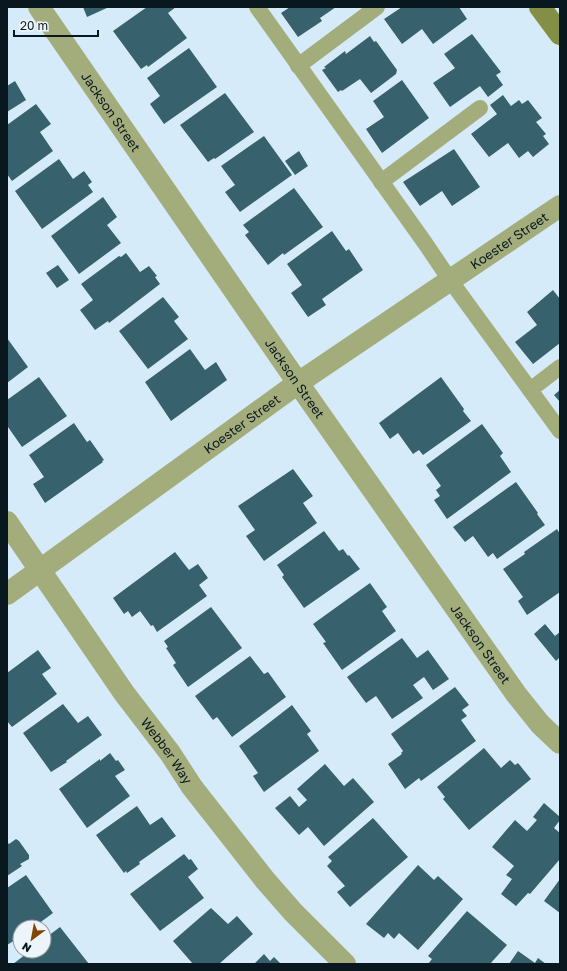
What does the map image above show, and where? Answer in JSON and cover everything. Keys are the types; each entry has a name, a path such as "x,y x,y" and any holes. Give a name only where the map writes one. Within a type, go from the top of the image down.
{"street":[{"name":"Jackson Street","path":"39,7 298,383 516,694 540,724 560,743"},
{"path":"540,7 560,34"},
{"name":"Koester Street","path":"7,594 298,383 560,206"},
{"name":"Webber Way","path":"7,522 124,693 170,754 192,787 278,896 292,912 345,964"}],"lane":[{"path":"257,7 450,280 560,431"},
{"path":"298,66 376,7"},
{"path":"382,182 480,108"},
{"path":"530,390 560,367"}],"building":[{"path":"83,7 109,7 87,17"},
{"path":"147,7 176,7 168,13 187,38 148,67 147,65 141,69 113,31"},
{"path":"290,7 336,7 320,18 322,21 298,37 281,13"},
{"path":"402,7 459,7 467,19 433,44 422,29 402,44 384,19"},
{"path":"472,34 501,72 496,75 503,85 488,97 480,86 450,107 433,83 455,68 444,54"},
{"path":"370,36 374,42 376,41 397,70 396,74 371,93 360,79 338,92 322,70 345,51 346,54"},
{"path":"189,48 217,87 164,124 150,104 160,96 147,78"},
{"path":"402,80 429,118 382,153 366,129 384,117 373,101"},
{"path":"15,81 26,100 7,112 7,86"},
{"path":"225,93 254,132 215,159 214,158 208,162 180,125"},
{"path":"503,95 511,106 519,100 522,104 528,100 542,118 536,122 546,134 543,136 549,144 533,157 528,151 519,158 508,143 489,157 471,134 497,114 490,105"},
{"path":"36,104 51,124 40,132 53,151 12,181 7,174 7,125"},
{"path":"264,136 292,175 240,212 225,192 235,185 221,166"},
{"path":"454,149 480,187 452,206 442,191 420,206 403,182"},
{"path":"299,151 308,166 295,175 285,161"},
{"path":"59,159 73,179 84,171 92,182 88,185 93,192 42,229 15,191"},
{"path":"294,188 323,227 284,255 283,253 268,265 245,235 249,232 243,225"},
{"path":"103,197 117,217 107,225 121,243 79,274 51,236"},
{"path":"332,231 346,251 349,249 363,270 322,299 326,305 308,317 291,293 302,285 287,264"},
{"path":"126,253 140,272 149,266 157,276 155,277 160,284 109,323 108,321 95,330 80,310 93,300 81,284 119,256 121,257"},
{"path":"58,265 69,280 57,288 46,273"},
{"path":"553,290 560,299 560,343 533,364 515,342 537,325 527,312"},
{"path":"163,297 179,317 174,321 188,339 148,369 119,331"},
{"path":"7,338 28,367 7,383"},
{"path":"190,349 205,370 216,362 227,380 171,421 145,382"},
{"path":"39,377 67,416 22,447 8,427 7,428 7,400"},
{"path":"441,377 471,421 423,455 419,450 413,454 398,433 390,439 379,423"},
{"path":"560,390 560,402 554,395"},
{"path":"74,423 87,442 90,440 104,460 45,503 33,484 44,477 29,455"},
{"path":"482,424 503,453 500,456 511,472 447,519 434,500 440,496 436,490 441,486 426,465"},
{"path":"293,469 313,496 303,503 317,523 264,561 246,536 255,530 238,506"},
{"path":"516,482 545,525 497,559 493,553 488,557 473,536 465,542 453,527"},
{"path":"557,529 560,534 560,592 527,615 518,601 523,597 503,569"},
{"path":"324,531 339,551 343,549 360,569 304,608 282,577 284,575 277,565"},
{"path":"175,552 189,570 198,564 208,578 199,585 207,596 157,632 153,625 151,626 140,611 132,617 128,611 124,614 113,598"},
{"path":"370,583 387,607 382,611 396,631 342,670 323,643 326,642 313,624"},
{"path":"211,607 242,648 188,687 173,665 176,663 166,648 168,647 164,641"},
{"path":"545,624 555,636 560,632 560,657 556,661 534,634"},
{"path":"402,638 417,658 428,650 449,679 433,690 424,677 413,685 423,698 392,719 376,696 366,703 347,677"},
{"path":"38,650 51,668 42,674 57,694 12,727 7,721 7,673"},
{"path":"250,656 264,674 268,672 286,697 232,737 217,717 213,720 195,696"},
{"path":"455,687 469,705 462,710 467,716 461,720 476,741 421,781 419,778 405,789 388,764 402,754 401,753 403,751 391,734"},
{"path":"63,704 78,723 88,716 102,735 66,761 67,762 51,772 23,733"},
{"path":"292,705 311,731 307,734 319,751 264,792 253,776 258,773 239,746"},
{"path":"484,748 501,768 510,760 515,765 518,763 531,779 469,830 443,799 445,797 437,787"},
{"path":"110,753 116,761 118,760 125,770 115,776 130,796 87,828 59,789"},
{"path":"325,764 344,786 353,778 374,802 324,846 308,827 299,835 275,808 290,796 299,807 307,800 297,789"},
{"path":"544,803 560,817 560,820 554,828 560,833 560,859 530,894 528,893 516,906 501,894 512,879 506,875 514,866 492,847 515,820 527,831 537,820 533,817"},
{"path":"137,806 150,825 162,817 176,836 139,862 140,864 127,873 126,871 124,873 96,835"},
{"path":"373,818 408,857 350,907 337,892 345,886 327,866 332,861 328,857"},
{"path":"16,839 29,855 29,859 20,864 22,866 7,876 7,842 9,844"},
{"path":"184,854 189,860 191,859 198,869 188,877 204,898 160,931 130,894"},
{"path":"418,865 434,880 438,876 463,899 418,950 399,933 394,939 388,933 384,938 366,924"},
{"path":"26,875 53,913 45,919 12,919 12,942 7,945 7,888"},
{"path":"560,879 560,913 544,901"},
{"path":"211,908 228,924 237,916 253,934 219,964 193,964 173,941"},
{"path":"467,911 507,945 490,964 428,964 432,959 428,956"},
{"path":"60,927 89,964 13,964 20,959 52,959 52,933"},
{"path":"518,951 535,963 538,958 546,964 509,964"},
{"path":"264,954 270,961 274,957 281,964 254,964"}]}
